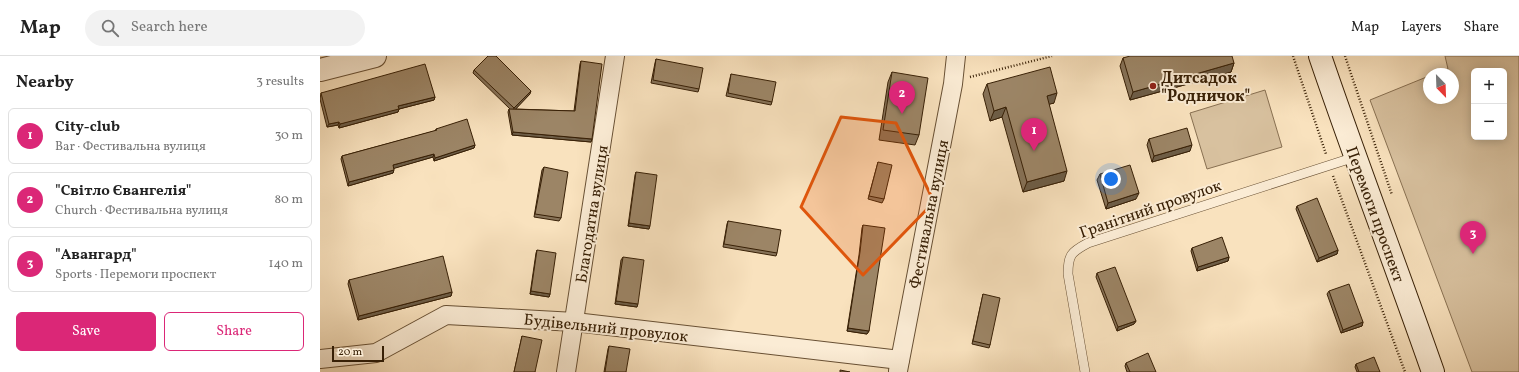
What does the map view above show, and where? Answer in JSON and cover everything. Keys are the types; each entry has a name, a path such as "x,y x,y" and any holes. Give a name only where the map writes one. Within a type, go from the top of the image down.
{"main road":[{"path":"320,70 375,56"},
{"name":"Перемоги проспект","path":"1320,56 1433,372"}],"street":[{"name":"Благодатна вулиця","path":"566,372 575,322 615,56"},
{"name":"Фестивальна вулиця","path":"899,366 953,84 956,56"},
{"name":"Будівельний провулок","path":"320,359 376,353 446,315 575,322 899,366"}],"lane":[{"name":"Гранітний провулок","path":"1085,372 1068,274 1068,260 1076,250 1088,243 1355,157"}],"path":[{"path":"953,84 961,80 1052,56"},
{"path":"1293,56 1329,166 1406,372"}],"highlighted area":[{"path":"841,117 896,123 934,202 863,275 801,207"}],"shaded area":[{"path":"1445,56 1519,56 1519,372 1472,372 1370,100 1423,78 1423,104 1459,104 1459,68 1448,68"},
{"path":"1265,90 1282,147 1207,169 1190,113"}],"building":[{"path":"488,56 496,56 531,91 514,108 474,70"},
{"name":"Дитсадок \"Родничок\"","path":"1130,56 1232,56 1234,63 1133,92 1123,58"},
{"path":"656,59 703,68 699,89 653,80"},
{"path":"581,61 602,64 592,139 513,132 509,109 575,111"},
{"path":"425,64 435,97 398,106 399,109 340,124 339,122 329,124 321,93"},
{"path":"1050,67 1057,93 1047,96 1067,171 1027,182 1006,107 994,111 987,84"},
{"path":"892,72 928,78 919,135 883,130"},
{"path":"731,74 776,82 772,102 728,93"},
{"path":"467,119 475,145 435,158 434,154 393,165 394,170 349,182 342,156 437,130 436,129"},
{"path":"1187,128 1192,145 1154,156 1149,139"},
{"path":"878,162 892,165 884,199 869,196"},
{"path":"1130,165 1139,193 1108,203 1100,174"},
{"path":"544,167 568,172 561,218 535,214"},
{"path":"636,172 657,175 650,226 629,223"},
{"path":"1317,198 1338,250 1319,258 1297,206"},
{"path":"728,221 781,230 777,253 724,244"},
{"path":"863,225 885,228 869,331 848,328"},
{"path":"1222,237 1229,257 1198,267 1192,248"},
{"path":"537,250 556,253 550,294 531,291"},
{"path":"443,256 452,292 359,316 349,280"},
{"path":"623,257 644,260 638,304 616,301"},
{"path":"1115,267 1136,321 1118,327 1097,273"},
{"path":"1349,284 1363,322 1343,330 1329,291"},
{"path":"983,294 1000,298 990,345 973,341"},
{"path":"522,336 542,340 535,372 514,372"},
{"path":"609,346 630,349 626,372 605,372"},
{"path":"1148,353 1156,372 1130,372 1126,363"},
{"path":"1374,357 1380,372 1359,372 1356,364"}],"place":[{"name":"Дитсадок \"Родничок\"","path":"1153,86"},
{"name":"\"Світло Євангелія\"","path":"902,114"},
{"name":"City-club","path":"1034,151"},
{"name":"\"Авангард\"","path":"1473,254"}]}
